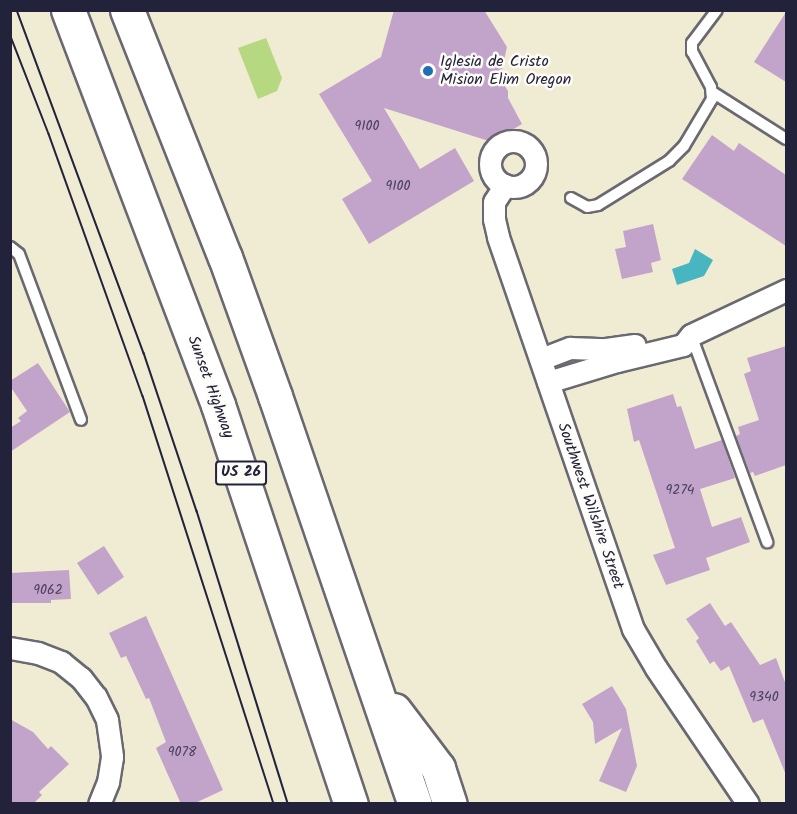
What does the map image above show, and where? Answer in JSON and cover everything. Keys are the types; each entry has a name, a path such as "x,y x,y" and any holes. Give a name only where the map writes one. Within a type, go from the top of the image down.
{"highway":[{"name":"Sunset Highway","path":"68,10 218,405 351,804"},
{"path":"127,10 225,257 378,690 415,804"},
{"path":"378,690 438,768 450,804"}],"street":[{"name":"Southwest Wilshire Street","path":"505,185 494,202 494,219 633,628 656,668 748,804"},
{"path":"541,359 570,348 624,348 679,335 691,335 786,290"},
{"path":"548,382 617,361 683,345 691,335"},
{"path":"10,648 38,653 61,663 81,678 96,697 109,726 112,757 108,782 99,804"}],"lane":[{"path":"717,10 692,43 697,65 712,92 786,139"},
{"path":"571,198 587,207 598,205 669,161 684,146 712,99 712,92"},
{"path":"10,247 19,254 81,420"},
{"path":"691,335 766,542"}],"green space":[{"path":"266,38 282,78 277,91 258,99 238,48"}],"water":[{"path":"695,249 713,260 704,276 677,285 672,269 689,263"}],"building":[{"path":"394,10 484,10 507,47 500,78 522,124 492,142 384,108 420,169 455,148 474,181 369,244 342,199 372,181 319,94 381,57"},
{"path":"786,12 786,82 754,62"},
{"path":"712,135 734,151 739,143 786,175 786,246 682,179"},
{"path":"653,224 661,260 651,263 653,272 622,279 615,249 626,247 623,231"},
{"path":"786,346 786,465 755,476 753,472 750,473 736,436 740,434 738,427 759,420 744,374 751,371 747,358"},
{"path":"38,363 70,412 10,452 10,428 21,421 18,418 27,411 10,386 10,381"},
{"path":"673,394 677,407 681,406 695,449 722,440 735,478 700,489 712,527 741,517 750,542 706,558 710,570 666,585 653,555 675,548 639,440 634,442 627,409"},
{"path":"104,546 124,577 98,595 77,563"},
{"path":"69,570 71,599 51,600 51,603 10,603 10,573"},
{"path":"710,603 725,626 731,622 760,665 776,658 786,685 786,775 763,719 753,723 729,666 721,671 714,661 710,664 696,641 699,638 686,619"},
{"path":"146,616 223,790 193,804 181,804 156,748 166,742 149,698 146,699 126,656 121,658 109,633"},
{"path":"612,686 626,709 637,766 626,792 599,781 622,728 595,744 593,722 582,704"},
{"path":"10,719 33,732 48,749 51,746 69,764 39,792 42,795 33,804 10,804"}],"tram line":[{"path":"17,10 144,353 197,511 288,804"},
{"path":"10,34 49,134 143,396 274,804"}],"place":[{"name":"Iglesia de Cristo Mision Elim Oregon","path":"428,71"}]}
